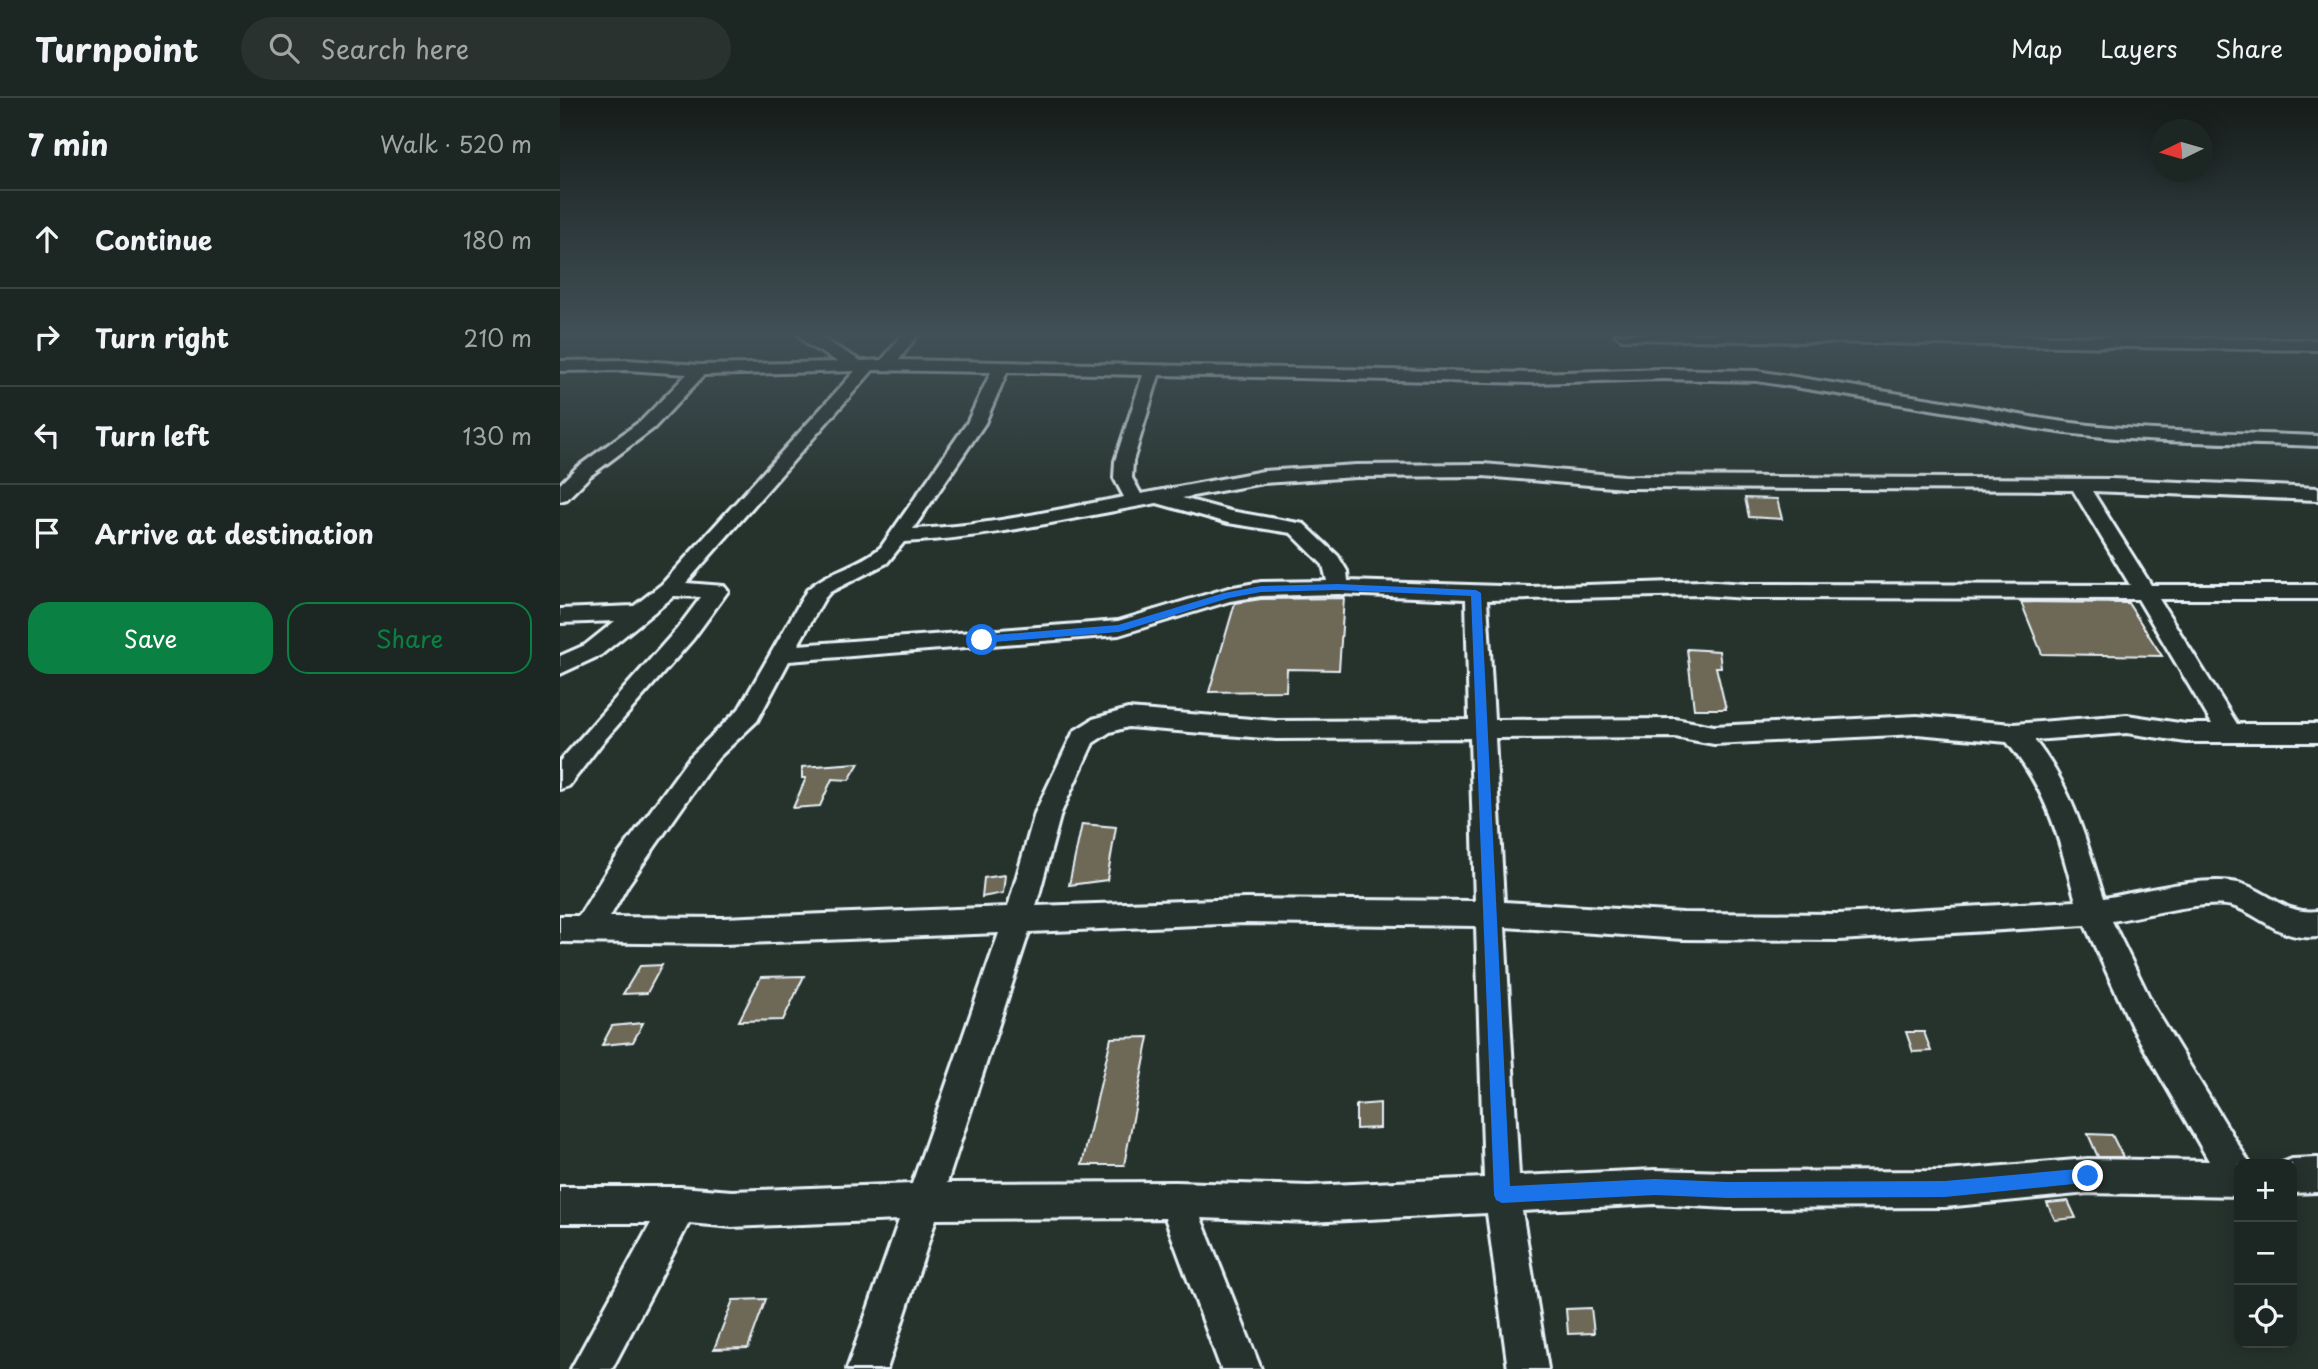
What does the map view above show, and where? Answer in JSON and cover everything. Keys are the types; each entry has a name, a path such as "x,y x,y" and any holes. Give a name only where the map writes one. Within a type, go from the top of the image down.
{"street":[{"path":"560,495 583,472 648,424 678,393"},
{"path":"560,666 593,650 669,589 846,393"},
{"path":"574,928 618,877 710,750 748,715 819,590 874,564 888,551 976,423 989,393"},
{"path":"1135,500 1123,478 1124,461 1145,393"},
{"path":"1865,393 1987,413 2017,421 2119,432 2318,441"},
{"path":"899,536 948,534 1002,526 1263,477 1356,471 1469,470 1624,482 2080,486 2318,494"},
{"path":"2080,486 2231,734"},
{"path":"1158,497 1228,517 1297,528 1331,561 1337,571 1338,587"},
{"path":"782,654 1119,628 1228,595 1261,589 1338,587 1476,593 1701,588 1746,591 2318,593"},
{"path":"560,779 593,737 685,634 717,591 669,589"},
{"path":"1476,593 1502,1195 1528,1369"},
{"path":"560,616 640,613"},
{"path":"867,1369 1019,918 1037,844 1053,800 1083,737 1102,725 1128,718 1276,730 1675,728 1714,735 1917,725 2014,733 2126,724 2186,733 2318,733"},
{"path":"2014,733 2036,761 2063,809 2094,912 2143,1017 2234,1171"},
{"path":"574,928 723,931 1245,911 1490,914 1683,926 1839,927 2094,912 2215,892 2238,895 2301,926 2318,924"},
{"path":"2297,1176 2318,1175"},
{"path":"560,1205 680,1205 732,1209 923,1201 1176,1200 1309,1204 1655,1187 1728,1190 1945,1189 2088,1176 2234,1179"},
{"path":"1176,1200 1241,1369"},
{"path":"591,1369 680,1205"}],"building":[{"path":"1745,498 1777,499 1782,519 1749,517"},
{"path":"1344,598 1339,670 1287,669 1286,691 1209,692 1235,603 1261,599"},
{"path":"2021,602 2128,603 2162,656 2042,654"},
{"path":"1687,649 1719,651 1721,667 1716,667 1726,709 1694,709"},
{"path":"859,763 849,780 832,779 820,806 793,808 806,778 802,778 802,767"},
{"path":"1082,824 1116,827 1107,880 1069,885"},
{"path":"1005,875 1003,893 982,897 984,878"},
{"path":"662,965 647,993 623,994 640,966"},
{"path":"804,976 783,1020 739,1021 761,977"},
{"path":"643,1023 633,1042 602,1045 612,1026"},
{"path":"1906,1032 1924,1032 1931,1051 1913,1052"},
{"path":"1149,1037 1124,1165 1082,1165 1111,1038"},
{"path":"1380,1103 1380,1128 1356,1129 1356,1105"},
{"path":"2088,1134 2112,1135 2123,1157 2098,1157"},
{"path":"2068,1201 2076,1218 2055,1220 2047,1203"},
{"path":"766,1299 748,1348 714,1349 733,1300"},
{"path":"1591,1308 1594,1333 1568,1334 1566,1309"}],"route":[{"path":"982,640 1119,628 1228,595 1261,589 1338,587 1476,593 1502,1195 1655,1187 1728,1190 1945,1189 2088,1176"}]}
